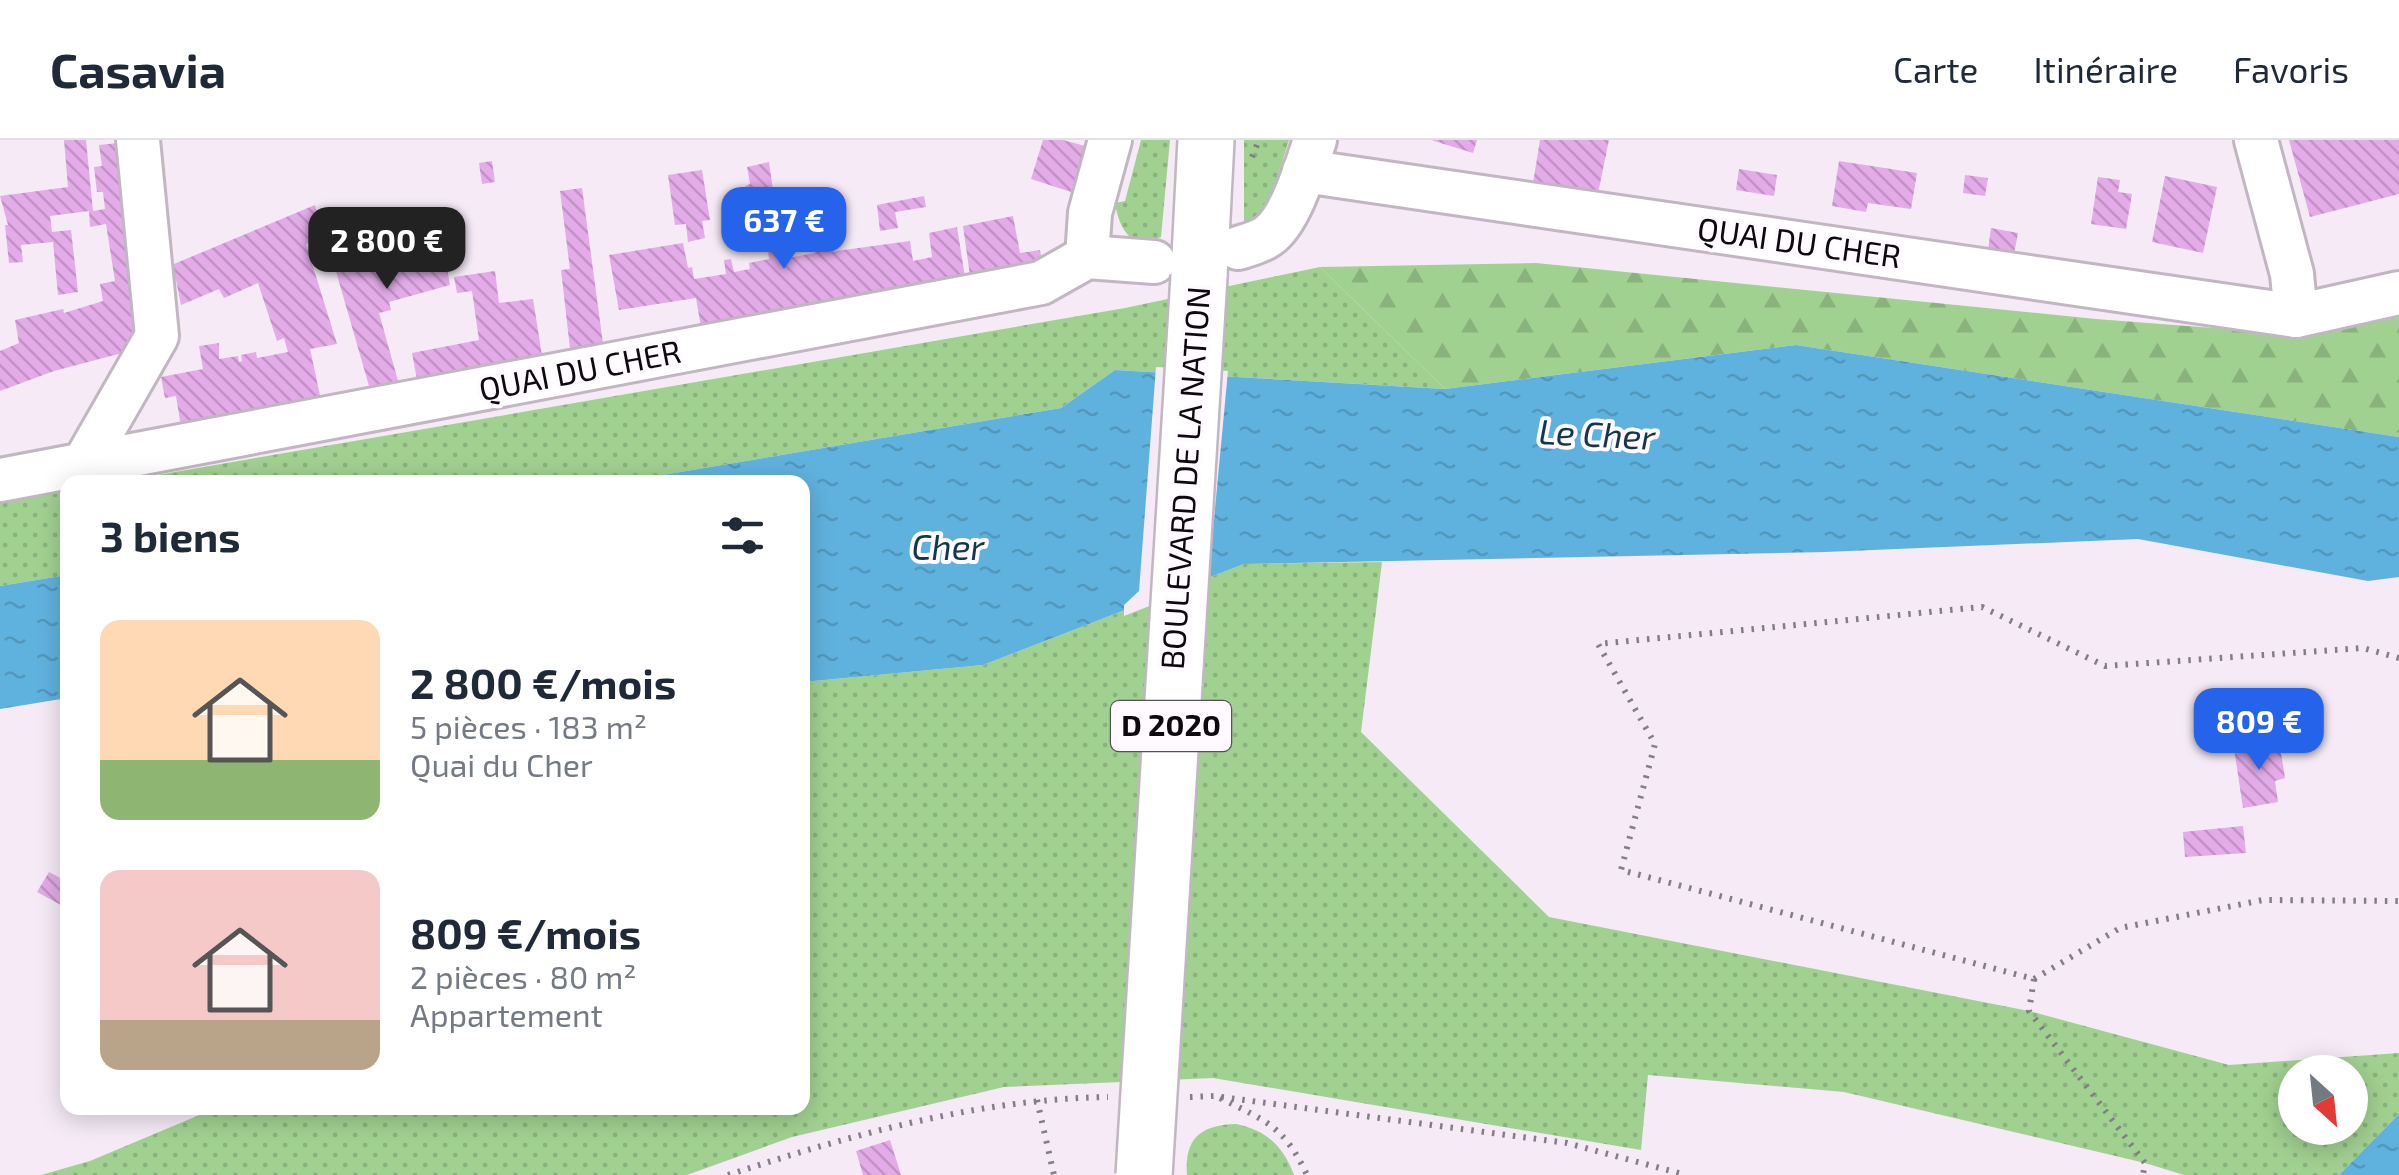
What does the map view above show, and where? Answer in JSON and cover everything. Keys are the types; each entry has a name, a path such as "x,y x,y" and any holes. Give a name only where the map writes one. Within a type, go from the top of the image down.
{"main road":[{"name":"BOULEVARD DE LA NATION","path":"1144,1175 1206,140"}],"street":[{"path":"83,465 158,336 138,140"},
{"path":"1110,140 1090,213 1087,257 1197,262"},
{"path":"2256,140 2292,274 2296,316"},
{"name":"QUAI DU CHER","path":"1197,262 1265,239 1275,230 1310,155 2296,316 2399,293"},
{"name":"QUAI DU CHER","path":"0,480 1041,283 1087,257"}],"path":[{"path":"2399,658 2363,648 2105,666 1982,607 1598,644 1655,744 1621,870 2034,979 2120,928 2263,900 2399,901"},
{"path":"2034,979 2029,1011 2145,1163 2143,1175"},
{"path":"1187,1097 1214,1096 1567,1143 1686,1175"},
{"path":"1214,1096 1284,1134 1306,1175"},
{"path":"728,1175 795,1153 964,1112 1036,1100 1103,1097"},
{"path":"1036,1100 1054,1175"}],"green space":[{"path":"1141,140 1170,140 1161,237 1154,240 1153,248 1126,232 1115,203 1125,201"},
{"path":"1244,140 1289,140 1266,212 1244,226"},
{"path":"1536,263 2096,319 2305,335 2399,317 2399,437 1796,345 1445,389 1320,267"},
{"path":"1320,267 1445,389 1115,370 1061,408 663,475 158,475 1125,308"},
{"path":"60,492 60,576 0,586 0,503"},
{"path":"1382,562 1361,732 1549,917 2029,1011 2229,1065 2278,1062 2278,1145 2368,1145 2368,1055 2399,1053 2399,1114 2339,1175 2184,1175 1844,1092 1648,1075 1641,1150 1213,1078 1004,1087 792,1137 687,1175 41,1175 90,1161 199,1115 810,1115 810,681 983,665 1244,564"},
{"path":"1236,1124 1256,1130 1272,1141 1294,1175 1187,1175 1188,1152 1197,1136 1213,1127"}],"water":[{"name":"Cher","path":"1796,345 2399,437 2399,577 2368,581 2138,539 1825,552 1244,564 983,665 810,681 810,475 663,475 1061,408 1115,370 1445,389"},
{"path":"60,576 60,699 0,709 0,586"},
{"path":"2399,1114 2399,1175 2339,1175"}],"pier":[{"path":"1156,367 1228,371 1208,583 1124,616 1124,605 1139,591"}],"building":[{"path":"64,140 86,140 93,211 105,209 103,192 97,192 94,167 102,166 99,145 128,142 150,333 126,352 54,371 0,391 0,351 19,343 15,320 63,309 64,313 103,301 100,284 115,281 106,224 90,227 89,211 50,216 52,232 71,230 78,292 58,295 53,242 21,245 23,262 9,263 8,225 0,196 68,187"},
{"path":"1043,140 1085,146 1071,192 1031,179"},
{"path":"1431,140 1477,140 1473,153"},
{"path":"1540,140 1609,140 1598,193 1533,183"},
{"path":"2289,140 2399,140 2399,194 2310,217"},
{"path":"492,161 495,182 482,184 479,163"},
{"path":"1839,161 1917,173 1911,209 1868,203 1866,212 1832,206"},
{"path":"769,162 775,204 795,201 799,233 779,237 782,259 815,253 814,244 828,243 829,252 910,241 913,261 932,257 929,233 957,227 966,283 702,333 696,298 619,310 609,255 683,243 694,279 726,274 724,260 731,259 734,272 750,269 749,263 769,259 762,206 749,208 745,186 750,184 747,167"},
{"path":"1739,169 1777,175 1774,196 1736,190"},
{"path":"702,170 710,220 702,221 705,238 688,242 686,224 675,225 668,175"},
{"path":"1965,175 1988,178 1985,196 1963,193"},
{"path":"2165,176 2217,187 2203,253 2152,242"},
{"path":"2098,177 2120,180 2118,192 2132,194 2126,229 2091,224"},
{"path":"582,188 604,351 571,357 561,270 570,269 560,191"},
{"path":"924,196 926,207 895,212 898,228 880,231 877,205"},
{"path":"315,205 322,237 306,244 337,344 310,349 321,400 181,427 176,396 165,398 161,377 203,369 199,346 219,343 219,359 238,356 239,362 241,355 256,352 257,358 288,352 284,338 277,341 258,283 224,298 219,289 181,305 176,280 163,285 162,269"},
{"path":"1013,216 1020,253 1040,250 1043,267 971,283 963,226"},
{"path":"385,219 387,223 403,219 408,241 402,243 403,248 442,240 450,285 389,302 391,310 379,313 400,388 371,393 335,268 374,256 365,225"},
{"path":"1991,228 2018,233 2014,254 1988,250"},
{"path":"495,271 499,303 533,299 543,362 418,385 412,353 479,340 472,291 457,293 454,277"},
{"path":"2279,741 2285,778 2275,781 2278,802 2243,808 2234,748"},
{"path":"2243,826 2246,853 2185,857 2183,832"},
{"path":"49,872 60,878 60,905 37,892"},
{"path":"890,1140 901,1175 863,1175 856,1151"}],"water label":[{"name":"Le Cher","path":"1597,435"}]}
